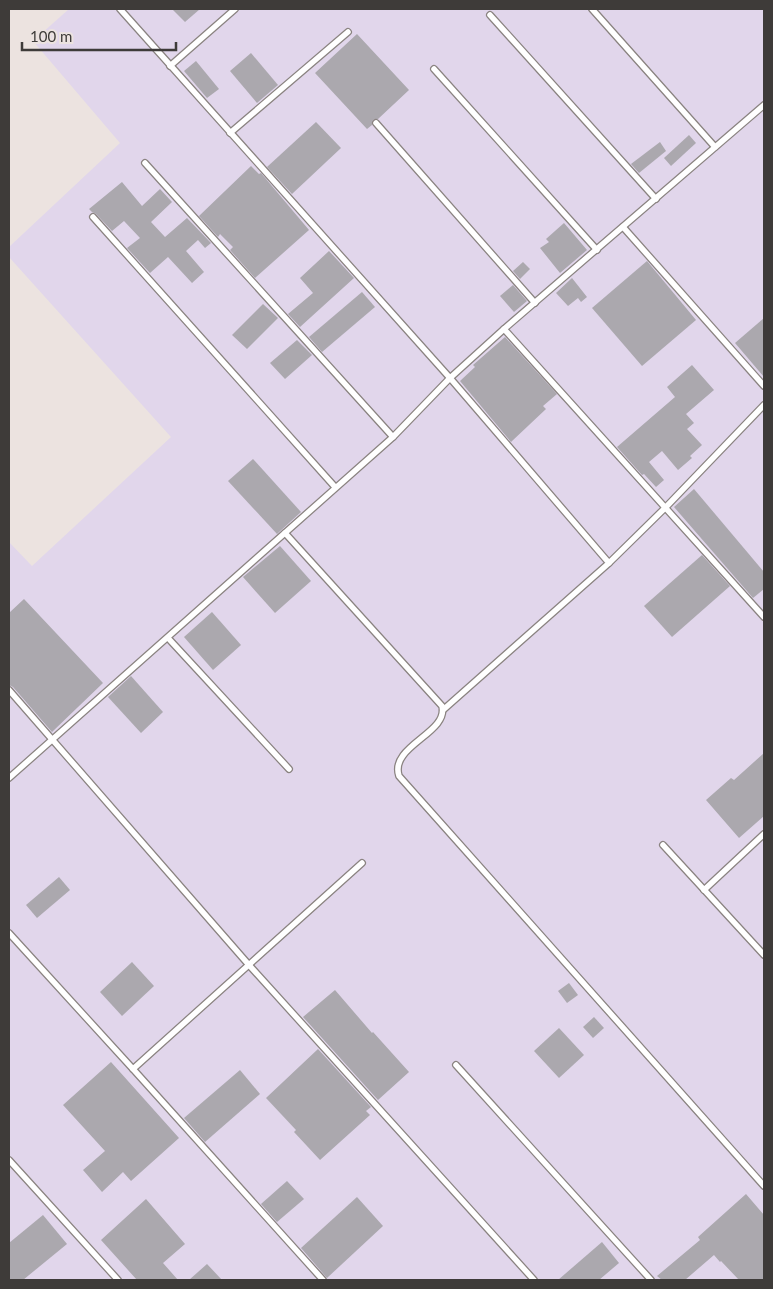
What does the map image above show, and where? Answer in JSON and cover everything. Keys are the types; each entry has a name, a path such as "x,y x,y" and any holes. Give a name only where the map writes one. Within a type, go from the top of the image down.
{"lane":[{"path":"120,9 450,378 610,563"},
{"path":"170,66 235,9"},
{"path":"592,9 715,147"},
{"path":"490,15 656,199"},
{"path":"230,133 348,32"},
{"path":"434,69 597,250"},
{"path":"9,778 393,437 450,378 504,328 764,105"},
{"path":"376,124 535,303"},
{"path":"145,163 393,437"},
{"path":"94,216 335,487"},
{"path":"623,227 764,386"},
{"path":"504,328 764,617"},
{"path":"764,405 610,563 443,710 438,722 399,760 397,769 399,776 764,1186"},
{"path":"285,533 438,700 443,710"},
{"path":"168,638 289,769"},
{"path":"9,690 249,965 534,1280"},
{"path":"704,890 764,834"},
{"path":"663,844 764,955"},
{"path":"134,1069 362,863"},
{"path":"9,933 323,1280"},
{"path":"456,1065 651,1280"},
{"path":"9,1160 118,1280"}],"shaded area":[{"path":"69,9 764,9 764,1280 9,1280 9,542 32,566 171,437 9,257 9,247 120,143 33,41"}],"building":[{"path":"172,9 200,9 185,22"},
{"path":"357,34 409,90 378,119 373,120 372,125 367,129 315,73"},
{"path":"251,53 278,85 257,103 230,71"},
{"path":"196,61 219,89 207,98 184,71"},
{"path":"316,122 341,148 292,194 267,167"},
{"path":"689,135 696,143 671,166 664,158"},
{"path":"660,142 666,151 639,173 631,164"},
{"path":"251,166 259,174 261,173 309,230 255,278 230,250 233,247 220,234 218,237 199,216"},
{"path":"122,182 142,206 160,189 172,202 151,222 165,237 187,218 211,243 205,248 198,240 186,251 204,272 192,283 168,257 150,273 127,248 140,238 124,221 112,231 89,209"},
{"path":"564,223 587,250 560,273 540,248 549,242 546,239"},
{"path":"329,251 354,278 300,327 288,314 313,293 300,278"},
{"path":"647,261 696,320 642,366 592,308"},
{"path":"523,262 530,269 520,279 513,271"},
{"path":"572,278 587,297 581,302 578,298 568,306 556,293"},
{"path":"513,285 527,301 514,312 500,296"},
{"path":"362,292 375,307 322,352 309,337"},
{"path":"263,304 278,318 247,349 232,335"},
{"path":"764,318 764,377 735,343"},
{"path":"505,337 557,394 543,406 546,409 511,442 460,381 475,367 473,365"},
{"path":"297,340 312,355 285,379 270,363"},
{"path":"692,365 714,390 686,414 694,423 687,429 702,445 690,456 692,458 678,470 662,451 649,462 664,480 656,487 644,474 642,475 617,447 675,397 667,387"},
{"path":"253,459 301,512 277,534 228,481"},
{"path":"694,489 764,572 764,589 753,598 674,507"},
{"path":"280,546 311,581 275,613 243,577"},
{"path":"702,555 730,586 672,637 644,606"},
{"path":"24,599 103,683 52,732 13,687 9,685 9,613"},
{"path":"212,612 241,645 213,670 184,637"},
{"path":"131,676 163,712 141,733 108,697"},
{"path":"764,753 764,816 739,838 706,800 731,778 734,780"},
{"path":"59,877 70,890 37,918 26,905"},
{"path":"132,962 154,986 122,1016 100,992"},
{"path":"569,983 578,995 567,1003 558,991"},
{"path":"335,990 409,1072 378,1100 303,1017"},
{"path":"594,1017 604,1028 593,1038 583,1027"},
{"path":"559,1028 584,1055 559,1078 534,1051"},
{"path":"318,1049 371,1107 366,1111 370,1115 320,1160 294,1132 296,1130 266,1098"},
{"path":"111,1062 179,1138 131,1181 123,1172 102,1192 83,1170 105,1151 63,1105"},
{"path":"240,1070 260,1094 205,1142 184,1118"},
{"path":"287,1181 304,1199 277,1222 261,1204"},
{"path":"746,1194 764,1215 764,1280 739,1280 714,1255 685,1280 662,1280 657,1276 700,1240 698,1237"},
{"path":"357,1197 383,1226 327,1278 301,1248"},
{"path":"146,1199 185,1244 163,1263 178,1280 137,1280 101,1240"},
{"path":"43,1215 67,1244 23,1280 9,1280 9,1243"},
{"path":"602,1242 619,1263 599,1280 558,1280"},
{"path":"207,1264 222,1280 189,1280"}]}
